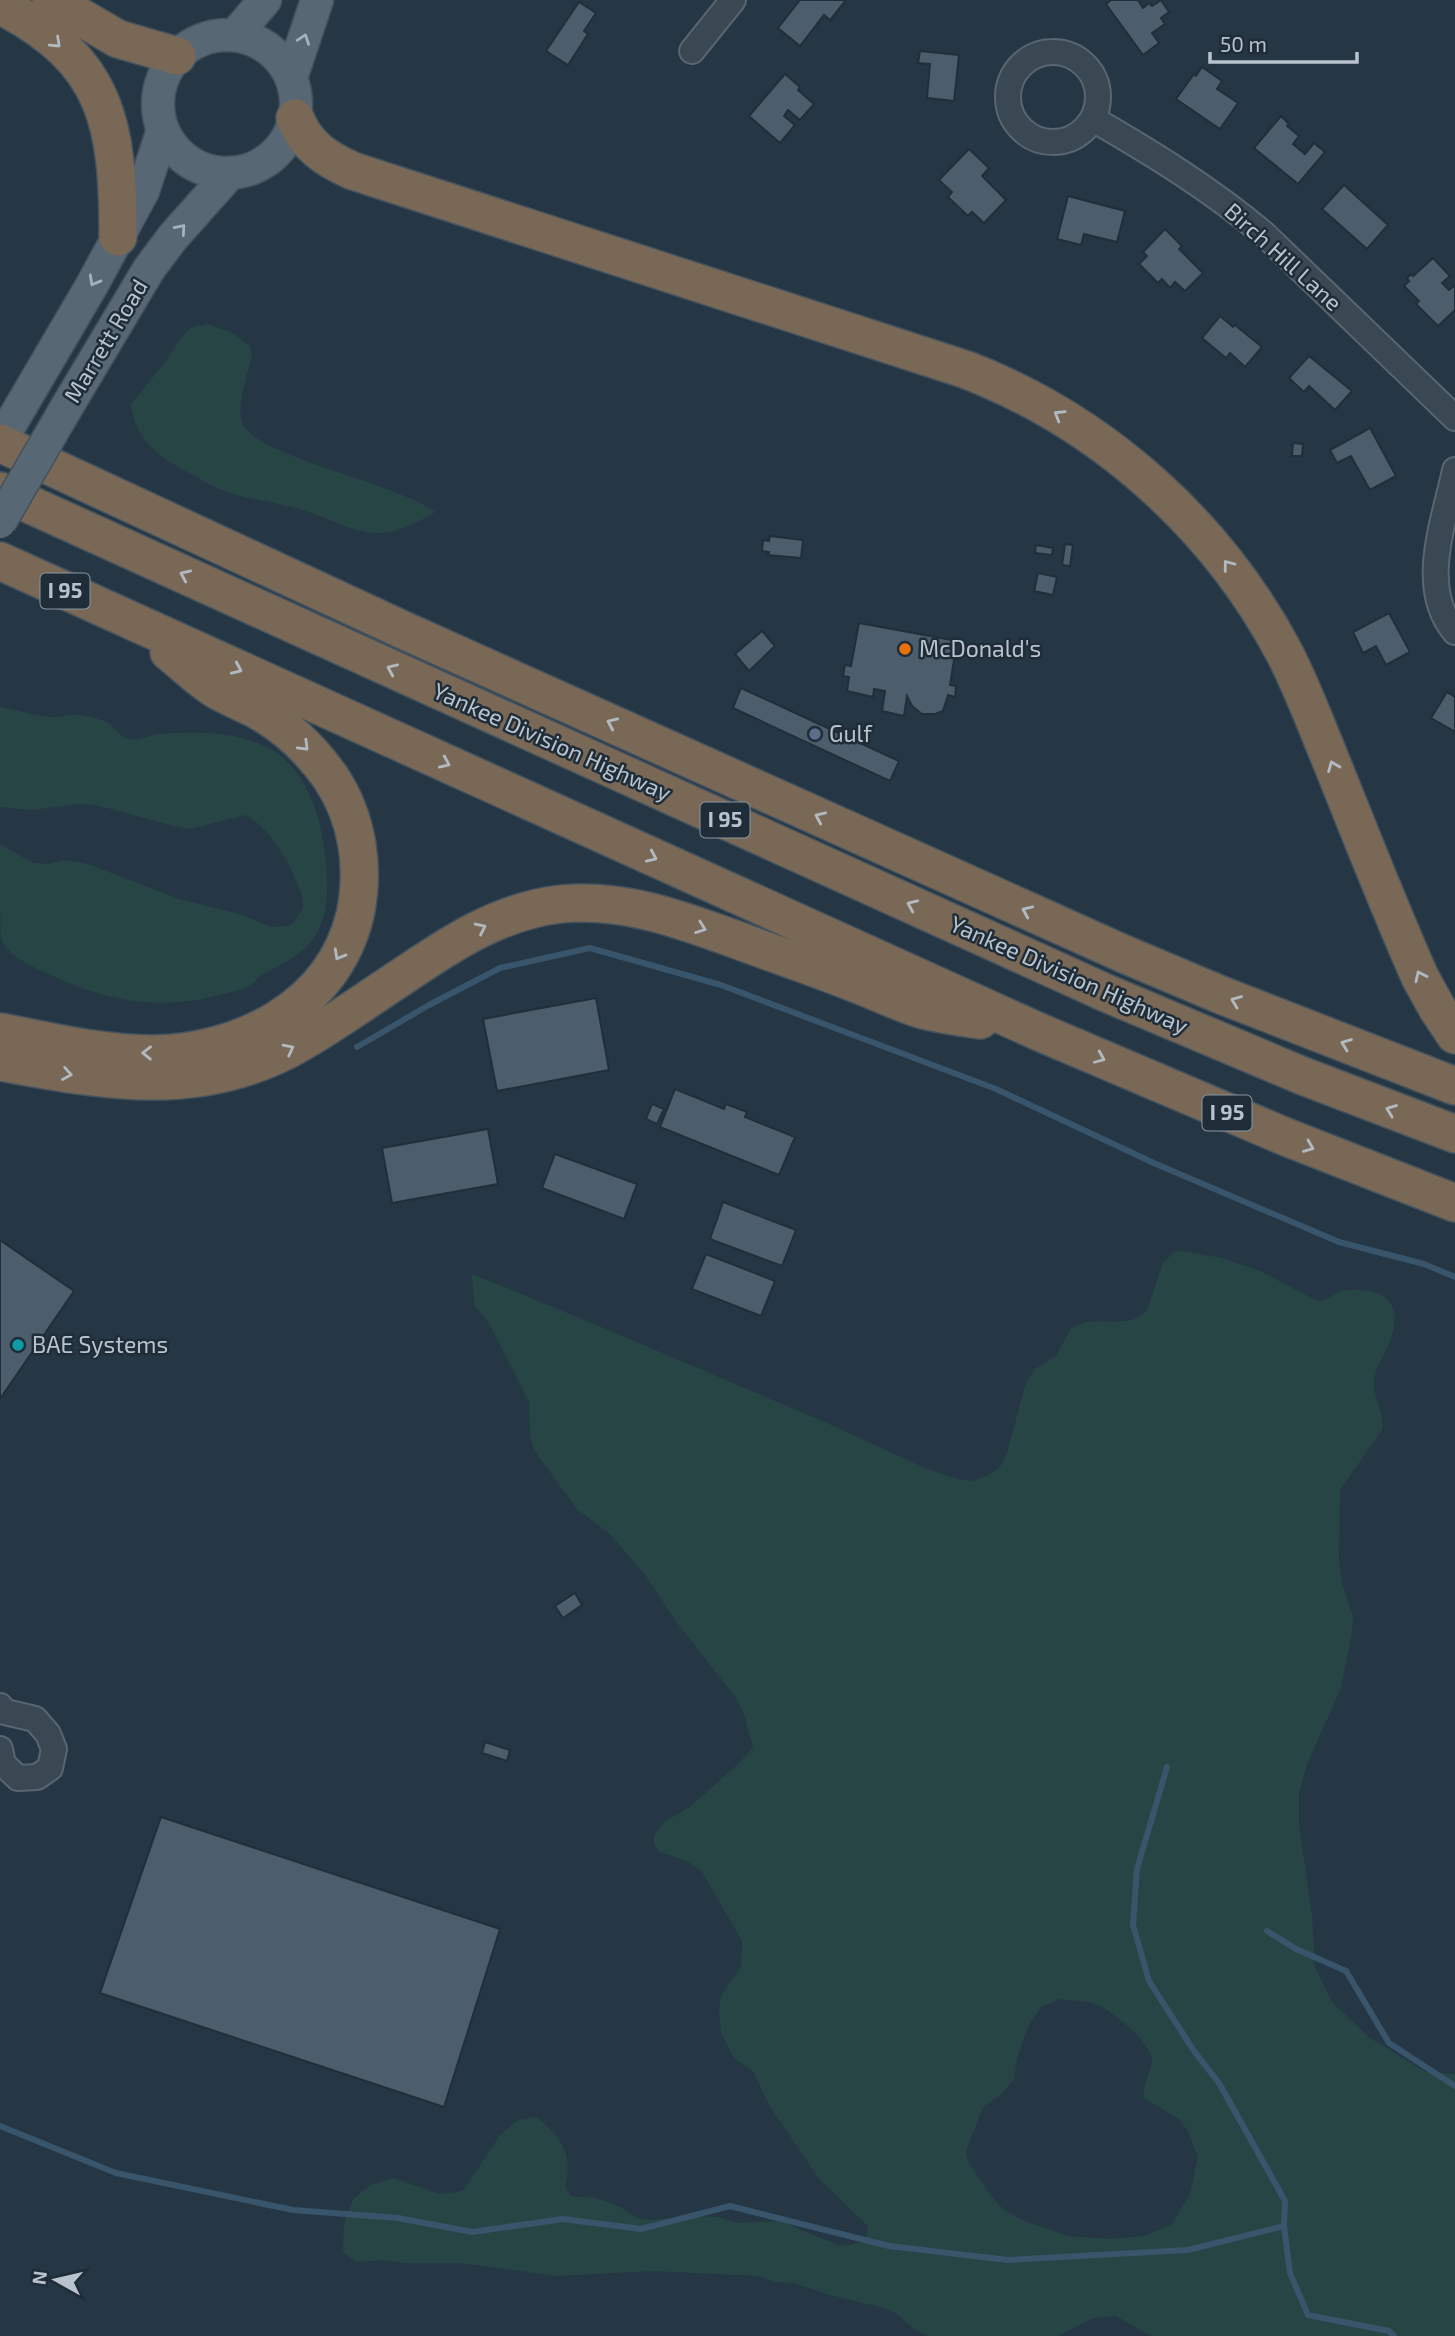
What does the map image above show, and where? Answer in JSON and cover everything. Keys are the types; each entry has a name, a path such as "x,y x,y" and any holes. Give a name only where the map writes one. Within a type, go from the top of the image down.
{"highway":[{"path":"51,0 118,39 177,56"},
{"path":"0,5 36,26 54,41 78,65 96,89 115,149 118,173 118,237"},
{"path":"295,118 301,133 319,152 365,176 967,370 1046,407 1119,456 1168,498 1210,542 1271,629 1297,678 1420,977 1455,1035"},
{"path":"0,442 403,630 1112,949 1221,995 1455,1086"},
{"name":"Yankee Division Highway","path":"0,492 1107,993 1303,1076 1455,1135"},
{"name":"I 95","path":"0,561 1037,1031 1219,1110 1455,1203"},
{"path":"0,1032 110,1051 137,1053 172,1053 229,1042 278,1021 309,996 339,957 353,923 360,875 358,845 346,808 323,767 283,727 215,689 131,620"},
{"path":"0,1062 90,1078 140,1083 180,1081 231,1072 272,1058 307,1039 449,945 482,927 529,910 582,903 618,905 657,913 835,975 922,1010 1037,1031"}],"main road":[{"path":"234,35 265,0"},
{"path":"291,78 317,0"},
{"path":"234,35 247,38 268,49 285,66 291,78 296,104 295,118 291,131 275,154 253,169 230,173 212,172 187,161 169,142 163,130 158,104 159,91 169,66 177,56 198,41 234,35"},
{"name":"Marrett Road","path":"0,442 143,191 163,130"},
{"name":"Marrett Road","path":"0,522 149,269 230,173"}],"street":[{"path":"692,51 733,0"},
{"name":"Birch Hill Lane","path":"1093,119 1239,213 1455,418"},
{"path":"1455,470 1435,573 1439,601 1455,632"},
{"path":"0,1749 3,1764 18,1778 37,1777 50,1768 54,1749 48,1734 35,1719 2,1716"}],"green space":[{"path":"207,324 230,332 250,346 252,353 242,397 241,415 242,422 252,434 298,458 392,491 435,512 398,530 365,532 303,510 225,491 160,455 138,429 131,404 185,333 191,328"},
{"path":"0,707 45,716 77,715 93,718 108,723 128,739 173,733 229,735 256,742 279,755 305,785 316,810 322,835 327,870 326,907 319,929 309,945 246,987 215,996 172,1003 108,996 67,982 21,960 1,939 0,844 33,863 49,864 65,860 88,864 179,899 242,915 271,927 287,926 294,922 303,908 303,900 282,852 265,830 245,815 190,829 96,805 80,804 32,810 0,807"},
{"path":"1174,1252 1222,1258 1260,1271 1317,1301 1343,1291 1360,1290 1381,1295 1393,1308 1394,1328 1374,1382 1382,1430 1340,1490 1339,1562 1353,1617 1352,1633 1341,1688 1308,1762 1299,1793 1299,1825 1312,1915 1315,1967 1332,2002 1370,2038 1426,2072 1455,2074 1455,2336 1151,2336 1116,2316 1093,2318 1058,2336 927,2336 884,2308 794,2283 777,2282 757,2276 654,2271 557,2276 461,2263 405,2263 383,2260 356,2262 343,2252 344,2224 353,2199 371,2185 393,2178 440,2194 463,2191 500,2135 518,2120 536,2117 552,2131 563,2147 568,2165 565,2186 571,2196 596,2198 620,2207 637,2218 650,2220 699,2216 717,2217 739,2223 780,2221 840,2246 866,2239 868,2226 819,2179 769,2105 753,2071 734,2058 721,2033 719,2011 721,1996 741,1967 742,1941 702,1872 688,1862 659,1851 654,1844 654,1836 663,1823 691,1806 753,1747 744,1714 737,1699 677,1623 646,1576 609,1533 577,1509 534,1450 530,1435 529,1402 489,1323 474,1305 472,1274 829,1424 925,1468 956,1479 971,1481 987,1476 1000,1467 1007,1453 1026,1382 1035,1369 1056,1356 1071,1328 1087,1322 1127,1321 1141,1316 1147,1310 1163,1263","holes":["1061,1999 1096,2004 1114,2015 1140,2038 1152,2061 1144,2088 1144,2098 1179,2119 1188,2131 1198,2157 1190,2194 1172,2224 1144,2236 1111,2239 1068,2236 1024,2221 1004,2210 968,2162 966,2151 983,2107 1001,2094 1014,2079 1017,2058 1028,2027 1041,2007"]}],"building":[{"path":"800,0 846,0 830,20 824,15 800,46 778,28"},
{"path":"1111,0 1138,0 1143,8 1149,3 1152,6 1161,0 1169,12 1161,18 1165,24 1152,33 1159,43 1143,55 1106,4"},
{"path":"579,2 596,13 584,31 588,34 568,65 546,51"},
{"path":"920,51 959,55 954,101 927,98 930,64 918,63"},
{"path":"1202,67 1222,81 1217,89 1238,103 1220,129 1176,99"},
{"path":"785,74 814,104 800,120 788,110 784,116 795,125 780,143 749,116"},
{"path":"1281,116 1289,124 1287,126 1299,136 1293,144 1305,154 1314,143 1325,152 1298,184 1254,148"},
{"path":"969,149 989,168 982,176 1006,200 984,223 972,212 968,216 948,197 952,192 939,180"},
{"path":"1344,185 1388,225 1367,249 1322,209"},
{"path":"1068,196 1125,211 1117,242 1084,234 1081,245 1057,239"},
{"path":"1165,229 1182,246 1179,249 1203,273 1185,291 1175,282 1170,288 1162,279 1158,283 1139,264 1147,256 1143,252"},
{"path":"1433,258 1450,276 1442,283 1449,290 1455,285 1455,310 1438,326 1416,304 1419,301 1404,286 1411,274 1413,276"},
{"path":"1220,316 1262,347 1245,367 1230,353 1226,358 1202,338"},
{"path":"1309,356 1352,391 1335,410 1309,386 1304,392 1289,378"},
{"path":"1370,428 1396,476 1370,490 1351,456 1337,463 1330,450"},
{"path":"1293,443 1303,444 1302,456 1292,456"},
{"path":"770,536 803,540 801,558 768,555 769,552 762,551 763,540 769,541"},
{"path":"1065,544 1073,545 1070,566 1062,565"},
{"path":"1036,545 1053,548 1052,555 1035,553"},
{"path":"1038,573 1057,577 1053,595 1034,591"},
{"path":"1389,613 1410,652 1386,665 1376,646 1363,653 1353,632"},
{"path":"859,623 957,641 950,685 956,686 955,697 948,695 943,711 922,714 912,706 907,696 904,716 882,711 885,691 874,689 873,697 847,691 849,677 843,676 845,665 851,666"},
{"path":"762,631 775,646 749,671 735,654"},
{"name":"Gulf","path":"741,688 899,761 890,781 733,708"},
{"path":"1447,692 1455,697 1455,732 1431,718"},
{"path":"596,998 609,1070 497,1091 483,1019"},
{"path":"675,1089 724,1109 726,1104 747,1112 745,1117 795,1137 779,1175 660,1127"},
{"path":"652,1104 664,1109 657,1124 646,1119"},
{"path":"488,1129 498,1184 392,1203 382,1148"},
{"path":"555,1154 637,1184 624,1219 542,1188"},
{"path":"723,1202 796,1230 782,1266 710,1239"},
{"name":"BAE Systems","path":"0,1240 74,1291 0,1399"},
{"path":"706,1254 775,1281 761,1316 692,1289"},
{"path":"575,1593 582,1605 563,1618 555,1606"},
{"path":"485,1742 510,1750 507,1761 482,1753"},
{"path":"161,1817 500,1929 444,2107 100,1993"}],"waterway":[{"path":"357,1047 500,968 590,948 721,985 996,1089 1156,1164 1339,1242 1424,1264 1455,1277"},
{"path":"1167,1767 1137,1869 1133,1925 1149,1981 1194,2051 1219,2083 1285,2201 1284,2226"},
{"path":"1267,1931 1296,1949 1346,1971 1389,2043 1455,2086"},
{"path":"0,2126 116,2173 293,2210 398,2218 472,2232 563,2219 641,2229 730,2206 889,2246 1008,2260 1188,2250 1284,2226 1290,2273 1308,2315 1389,2331 1394,2336"}],"place":[{"name":"McDonald's","path":"905,649"},
{"name":"Gulf","path":"815,734"},
{"name":"BAE Systems","path":"18,1345"}]}
